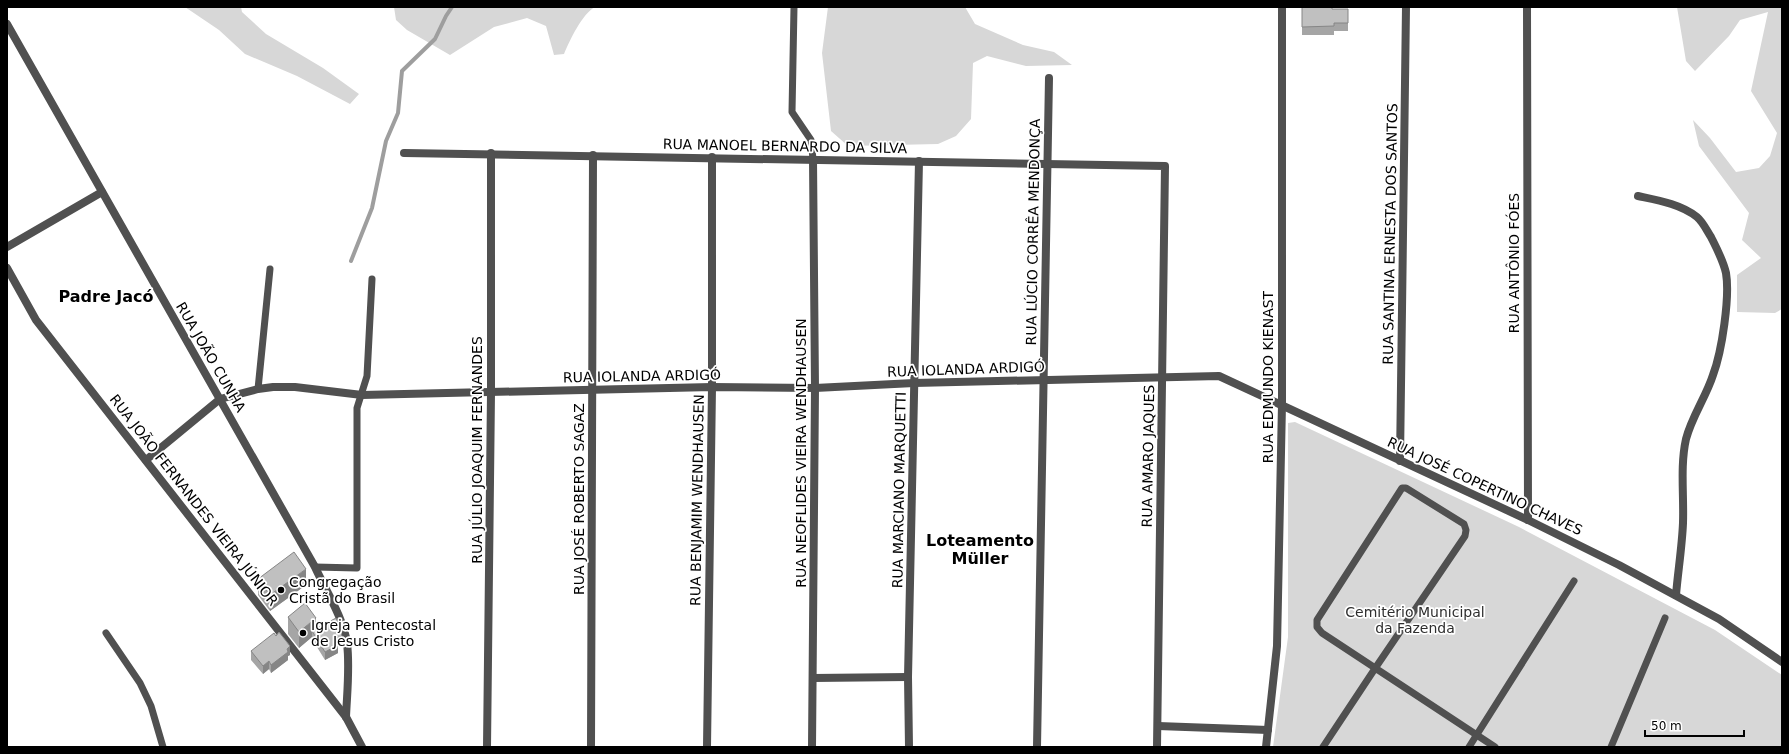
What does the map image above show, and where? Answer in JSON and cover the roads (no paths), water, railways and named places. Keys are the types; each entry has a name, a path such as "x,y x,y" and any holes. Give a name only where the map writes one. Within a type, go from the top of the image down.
{"street":[{"name":"RUA EDMUNDO KIENAST","path":"1266,747 1277,646 1282,404 1282,7"},
{"name":"RUA SANTINA ERNESTA DOS SANTOS","path":"1400,460 1406,7"},
{"name":"RUA ANTÔNIO FÓES","path":"1527,7 1528,520"},
{"name":"RUA JOÃO CUNHA","path":"7,24 315,567 341,622 347,642 346,717"},
{"name":"RUA LÚCIO CORRÊA MENDONÇA","path":"1037,747 1049,78"},
{"name":"RUA MANOEL BERNARDO DA SILVA","path":"404,153 491,153 1165,166"},
{"name":"RUA JÚLIO JOAQUIM FERNANDES","path":"487,747 491,392 491,153"},
{"name":"RUA JOSÉ ROBERTO SAGAZ","path":"591,747 593,155"},
{"name":"RUA BENJAMIM WENDHAUSEN","path":"707,747 712,387 712,157"},
{"name":"RUA NEOFLIDES VIEIRA WENDHAUSEN","path":"812,747 815,388 813,159"},
{"name":"RUA MARCIANO MARQUETTI","path":"909,747 908,677 919,161"},
{"name":"RUA AMARO JAQUES","path":"1157,747 1165,166"},
{"path":"7,247 102,192"},
{"path":"1638,196 1675,206 1698,218 1708,232 1722,261 1726,275 1724,323 1720,349 1713,375 1694,416 1684,452 1683,523 1676,595"},
{"name":"RUA JOÃO FERNANDES VIEIRA JÚNIOR","path":"7,268 36,320 346,717 362,747"},
{"name":"RUA JOSÉ COPERTINO CHAVES","path":"1162,377 1219,376 1282,404 1528,520 1619,565 1719,619 1763,651 1782,662"},
{"name":"RUA IOLANDA ARDIGÓ","path":"146,460 220,399 258,389 295,388 362,395 712,387 815,388 914,383 1162,377"},
{"path":"812,678 908,677"},
{"path":"1158,726 1268,730"}],"lane":[{"path":"794,7 792,112 811,140 813,159"},
{"path":"258,389 270,269"},
{"path":"315,567 357,568 357,408 367,376 372,279"},
{"path":"1324,747 1376,667 1465,536 1466,530 1464,524 1406,488 1402,488 1316,623 1319,630 1376,667 1495,747"},
{"path":"1469,747 1574,581"},
{"path":"1611,747 1665,618"},
{"path":"106,633 140,683 151,706 163,747"}],"waterway":[{"path":"351,261 372,208 386,141 398,113 402,71 435,39 452,7"}],"place":[{"name":"Congregação Cristã do Brasil","path":"281,590"},
{"name":"Igreja Pentecostal de Jesus Cristo","path":"303,633"}],"district":[{"name":"Padre Jacó","path":"106,296"},
{"name":"Loteamento Müller","path":"980,549"}],"park label":[{"name":"Cemitério Municipal da Fazenda","path":"1415,620"}]}
